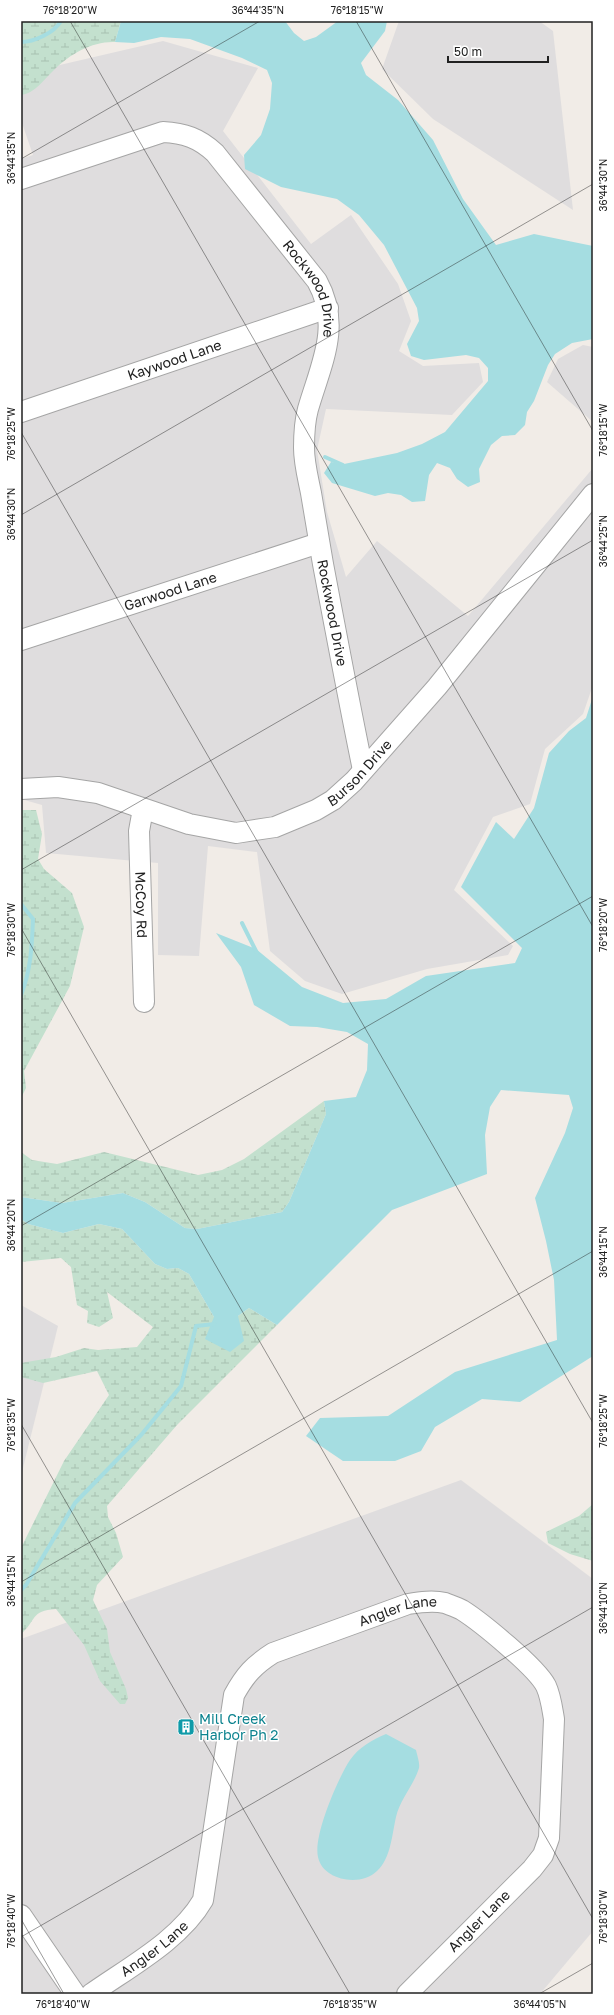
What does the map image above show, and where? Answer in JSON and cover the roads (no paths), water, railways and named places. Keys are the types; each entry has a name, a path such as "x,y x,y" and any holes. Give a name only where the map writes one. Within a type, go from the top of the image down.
{"street":[{"name":"Rockwood Drive","path":"21,179 162,132 175,132 194,137 205,143 215,153 317,280 324,293 330,321 328,342 320,376 308,410 304,439 305,462 319,543 363,770"},
{"name":"Kaywood Lane","path":"21,412 328,308"},
{"name":"Burson Drive","path":"21,788 42,787 80,789 98,793 143,809 208,829 236,833 257,831 289,822 333,800 363,770 437,687 593,494"},
{"name":"Garwood Lane","path":"21,640 319,543"},
{"name":"McCoy Rd","path":"143,809 139,831 144,1002"},
{"name":"Angler Lane","path":"91,1994 177,1933 194,1915 203,1900 234,1695 243,1678 256,1664 273,1653 408,1604 426,1601 444,1603 455,1607 475,1619 536,1672 545,1686 551,1702 554,1719 549,1838 543,1855 532,1869 408,1994"},
{"path":"21,1915 75,1994"}],"water":[{"path":"121,21 285,21 294,33 304,41 316,37 338,21 387,21 385,31 361,63 366,75 398,100 433,140 463,199 496,245 534,234 593,246 593,339 572,343 555,354 548,365 534,401 527,412 525,425 515,435 502,436 491,445 479,469 480,482 468,487 457,479 450,468 437,463 429,475 425,501 412,502 401,495 388,493 375,496 332,483 324,473 331,462 344,464 397,453 422,444 445,432 488,381 488,368 479,358 466,355 424,360 411,356 407,344 419,321 417,308 384,245 359,215 337,199 281,187 245,169 244,155 261,135 270,109 272,83 267,70 242,58 190,39 161,37 134,43 115,42"},
{"path":"593,696 593,1356 520,1402 482,1399 435,1427 421,1451 395,1461 343,1461 306,1436 320,1418 388,1416 455,1372 557,1340 554,1280 535,1198 565,1133 573,1108 569,1095 501,1090 490,1107 485,1135 487,1174 392,1210 277,1325 249,1308 238,1316 244,1341 230,1352 205,1339 214,1317 189,1274 178,1268 167,1269 155,1264 122,1229 99,1224 63,1233 28,1224 21,1219 21,1197 62,1203 123,1193 145,1202 185,1228 197,1229 282,1212 289,1202 326,1114 324,1101 356,1097 367,1070 368,1044 347,1032 317,1027 290,1026 254,1005 241,967 216,933 256,949 302,987 343,1003 386,999 426,976 515,963 522,948 461,887 496,822 514,839 534,808 549,753 569,731 586,718"},
{"path":"386,1734 416,1750 419,1768 398,1810 388,1853 382,1866 370,1876 362,1879 343,1879 327,1872 321,1865 318,1857 317,1848 323,1822 333,1793 350,1760 357,1751 366,1744"}],"waterway":[{"path":"21,42 38,39 49,33 61,21"},
{"path":"325,457 343,465"},
{"path":"21,904 33,919 29,967 21,995"},
{"path":"242,923 257,953"},
{"path":"21,1590 26,1585 75,1503 142,1434 181,1386 196,1326 215,1324"}],"place":[{"name":"Mill Creek Harbor Ph 2","path":"186,1727"}]}
